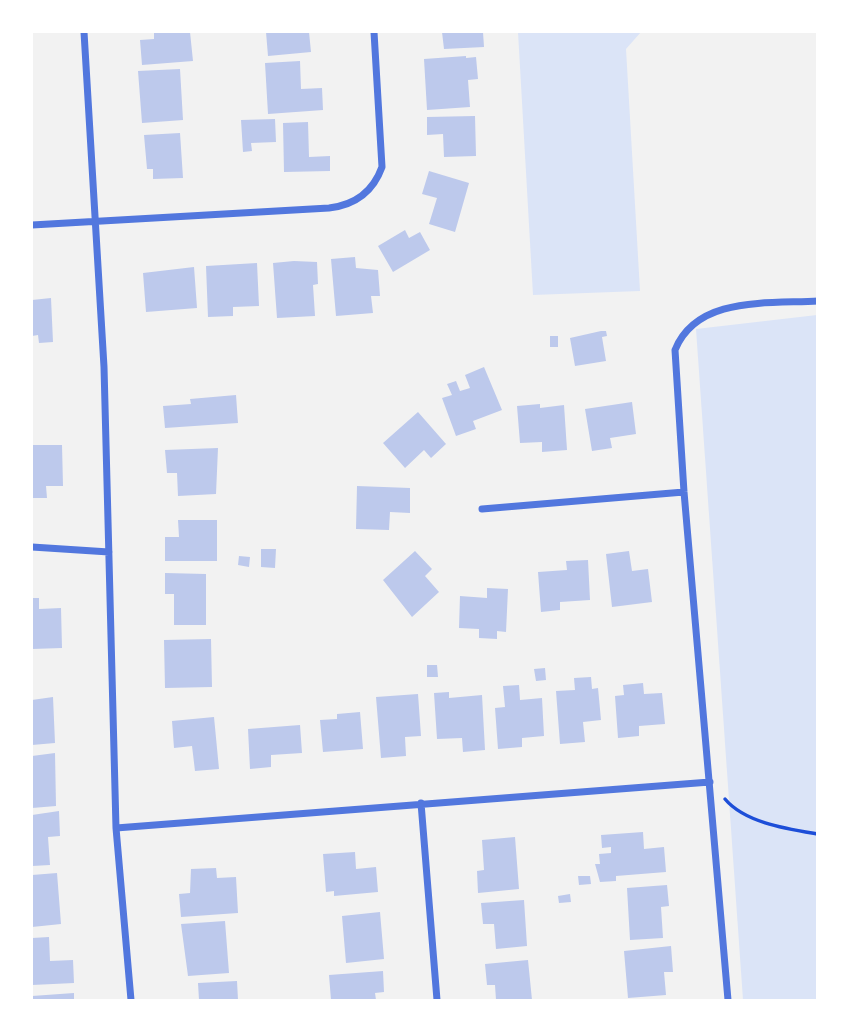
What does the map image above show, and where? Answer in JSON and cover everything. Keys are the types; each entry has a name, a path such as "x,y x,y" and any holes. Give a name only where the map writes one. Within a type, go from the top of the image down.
{"street":[{"path":"84,32 96,221 116,828 131,1000"},
{"path":"32,225 328,208 357,201 377,182 382,167 374,32"},
{"path":"728,1000 674,350 682,333 695,320 713,311 757,304 817,301"},
{"path":"482,509 684,492"},
{"path":"32,547 109,552"},
{"path":"116,828 710,782"},
{"path":"421,803 436,1000"}],"path":[{"path":"710,782 731,806 779,827 817,834"}],"shaded area":[{"path":"518,32 641,32 626,49 640,291 533,295"},
{"path":"817,315 817,1000 743,1000 696,329"}],"building":[{"path":"154,32 190,32 193,61 142,65 140,40 154,39"},
{"path":"266,32 309,32 311,52 268,56"},
{"path":"442,32 483,32 484,47 444,49"},
{"path":"476,57 478,79 468,80 470,107 427,110 424,59"},
{"path":"300,61 301,89 322,88 323,110 268,114 265,63"},
{"path":"180,69 183,120 142,123 138,71"},
{"path":"475,116 476,156 444,157 443,134 427,135 427,117"},
{"path":"275,119 276,142 251,143 252,151 243,152 241,120"},
{"path":"308,122 309,157 330,156 330,171 284,172 283,123"},
{"path":"180,133 183,178 153,179 153,169 147,169 144,135"},
{"path":"429,171 469,183 455,232 429,224 437,198 422,194"},
{"path":"405,230 409,238 420,232 430,250 393,272 378,246"},
{"path":"355,257 356,268 378,270 380,296 371,296 373,313 336,316 331,259"},
{"path":"317,262 318,284 313,285 315,316 277,318 273,263"},
{"path":"257,263 259,306 233,307 233,316 208,317 206,266"},
{"path":"194,267 197,308 146,312 143,273"},
{"path":"51,298 53,342 39,343 38,335 32,336 32,300"},
{"path":"606,331 607,336 602,337 606,361 575,366 570,338"},
{"path":"550,336 558,336 558,347 550,347"},
{"path":"484,367 502,410 473,421 476,429 456,436 442,398 452,395 447,384 456,381 460,391 470,388 465,375"},
{"path":"236,395 238,423 165,428 163,406 191,404 190,399"},
{"path":"632,402 636,434 610,438 612,448 592,451 585,409"},
{"path":"540,404 540,408 564,405 567,450 542,452 542,442 520,443 517,406"},
{"path":"418,412 446,444 431,458 424,450 405,468 383,443"},
{"path":"32,445 62,445 63,486 46,486 47,498 32,498"},
{"path":"218,448 216,494 178,496 177,473 167,473 165,450"},
{"path":"357,486 410,488 410,513 390,512 389,530 356,529"},
{"path":"178,520 217,520 217,561 165,561 165,537 179,537"},
{"path":"261,549 276,549 275,568 261,567"},
{"path":"415,551 432,569 425,576 439,592 412,617 383,580"},
{"path":"629,551 632,571 648,569 652,602 612,607 606,554"},
{"path":"239,556 250,557 249,567 238,565"},
{"path":"588,560 590,600 560,602 560,610 541,612 538,572 567,570 566,561"},
{"path":"165,573 206,574 206,625 174,625 174,594 165,594"},
{"path":"487,588 508,589 506,632 497,631 497,639 479,638 479,629 459,628 460,596 487,598"},
{"path":"32,598 39,598 39,609 61,608 62,648 32,649"},
{"path":"211,639 212,687 165,688 164,640"},
{"path":"427,665 437,665 438,677 427,677"},
{"path":"545,668 546,680 536,681 534,669"},
{"path":"591,677 592,689 598,688 601,720 583,722 585,742 560,744 556,691 575,690 574,678"},
{"path":"643,683 644,694 662,693 665,724 639,726 639,736 618,738 615,696 624,695 623,685"},
{"path":"519,685 520,700 542,698 544,736 522,738 522,747 498,749 495,708 505,707 503,686"},
{"path":"449,692 449,698 482,695 485,750 463,752 462,738 437,739 434,693"},
{"path":"418,694 421,736 405,737 406,756 381,758 376,697"},
{"path":"53,697 55,743 32,745 32,700"},
{"path":"360,712 363,749 323,752 320,720 337,719 337,714"},
{"path":"214,717 219,769 195,771 192,746 174,748 172,721"},
{"path":"300,725 302,753 271,755 271,767 250,769 248,729"},
{"path":"55,753 56,806 32,808 32,756"},
{"path":"59,811 60,836 48,837 50,865 32,866 32,815"},
{"path":"643,832 644,849 664,847 666,872 616,876 616,881 600,882 595,864 600,864 599,854 611,853 611,847 602,848 601,835"},
{"path":"515,837 519,889 478,893 477,871 484,870 482,840"},
{"path":"355,852 356,869 376,867 378,892 334,896 334,891 326,892 323,854"},
{"path":"216,868 217,878 236,877 238,913 181,917 179,894 190,893 191,869"},
{"path":"57,873 61,924 32,927 32,875"},
{"path":"578,876 590,876 591,884 579,885"},
{"path":"667,885 669,906 661,907 663,938 630,940 627,888"},
{"path":"570,894 571,902 559,903 558,896"},
{"path":"524,900 527,946 496,949 494,924 483,924 481,903"},
{"path":"380,912 384,959 346,963 342,916"},
{"path":"225,921 229,973 188,976 181,924"},
{"path":"49,937 50,961 73,960 74,983 32,985 32,938"},
{"path":"671,946 673,972 664,972 666,995 628,998 624,951"},
{"path":"528,960 532,1000 496,1000 495,985 487,985 485,964"},
{"path":"383,971 384,992 375,993 376,1000 331,1000 329,975"},
{"path":"237,981 238,1000 199,1000 198,983"},
{"path":"74,993 74,1000 32,1000 32,996"}]}
